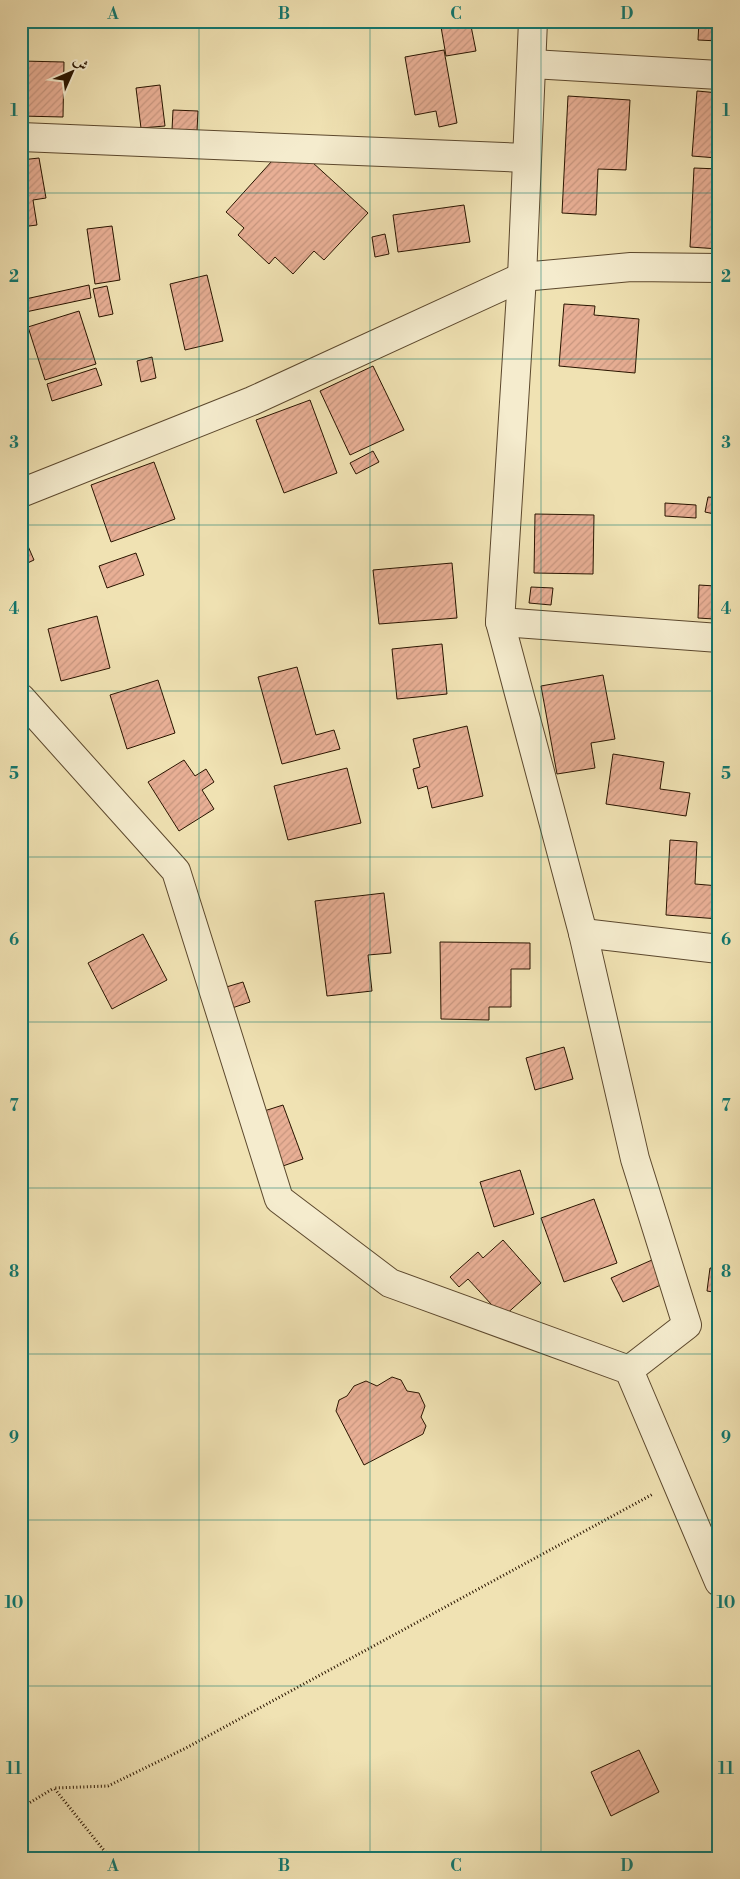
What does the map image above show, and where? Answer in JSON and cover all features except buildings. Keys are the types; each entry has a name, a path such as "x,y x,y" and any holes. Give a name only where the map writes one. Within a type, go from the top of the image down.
{"street":[{"path":"533,21 522,277 500,622 583,934 635,1159 687,1325 629,1370"},
{"path":"532,64 719,75"},
{"path":"21,137 527,158"},
{"path":"21,493 252,401 522,277 631,267 719,268"},
{"path":"500,622 719,638"},
{"path":"21,698 176,871 279,1199 390,1283 629,1370 719,1582"},
{"path":"583,934 719,949"}],"path":[{"path":"21,1808 54,1788 108,1786 186,1748 676,1481"},
{"path":"54,1788 110,1858"}]}
